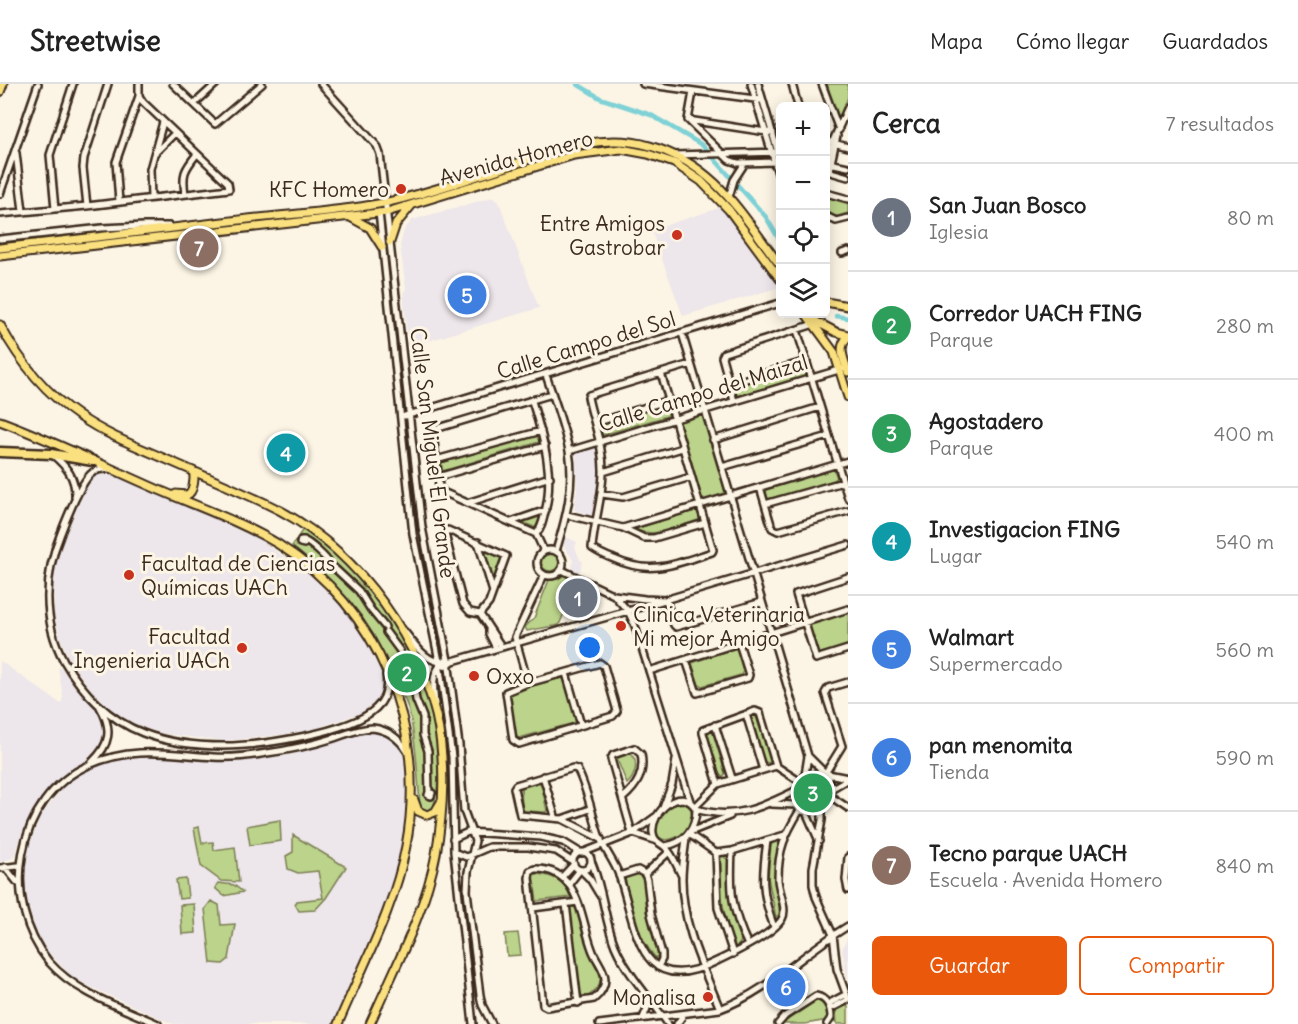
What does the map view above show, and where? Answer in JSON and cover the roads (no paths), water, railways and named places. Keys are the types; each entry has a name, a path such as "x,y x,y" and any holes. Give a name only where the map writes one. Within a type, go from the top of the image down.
{"highway":[{"path":"0,452 51,454 93,461"}],"main road":[{"path":"0,92 3,84"},
{"name":"Avenida Homero","path":"177,227 377,204 589,143 634,142 674,154 708,175 729,197 779,264"},
{"name":"Avenida Homero","path":"344,216 387,212 574,155 621,150 648,154 674,163 701,182 729,210 776,274"},
{"path":"390,242 399,218 414,203"},
{"path":"0,248 15,251 344,216 370,228 382,247"},
{"path":"0,256 15,251 177,227"},
{"path":"830,304 848,306"},
{"path":"810,318 818,325 845,370"},
{"path":"817,318 818,325"},
{"path":"0,325 32,372 47,389 78,415 123,440 268,504 314,533 353,567 376,593 396,622 417,664 436,715 442,801 436,854 423,900 370,1024"},
{"path":"818,325 848,336 842,346 848,397"},
{"path":"0,421 249,528 280,546 308,567 340,598 359,622 384,664 402,713 411,756 412,788 409,832 398,880 338,1024"},
{"path":"170,495 188,495 194,482 193,471"},
{"path":"412,788 417,809 423,815 432,814 442,801"}],"street":[{"path":"0,194 39,84"},
{"path":"55,209 50,155 74,84"},
{"path":"87,206 84,158 108,84"},
{"path":"119,202 116,162 139,96 139,84"},
{"path":"173,84 217,124 261,84"},
{"path":"194,104 216,84"},
{"path":"321,84 378,148 386,202"},
{"path":"644,84 759,100"},
{"path":"751,84 773,133 776,147"},
{"path":"758,84 765,132 776,150"},
{"path":"792,84 797,102"},
{"path":"822,84 838,132"},
{"path":"688,120 693,92"},
{"path":"0,214 226,190 229,187 228,183 163,122 139,96"},
{"path":"848,107 831,143 848,147"},
{"path":"688,120 773,133"},
{"path":"688,120 729,160 745,163 776,161"},
{"path":"151,198 150,172 163,122"},
{"path":"154,153 175,133"},
{"path":"16,152 23,211"},
{"path":"674,154 776,152"},
{"path":"185,194 184,172 197,154"},
{"path":"729,197 734,180 745,163"},
{"path":"830,166 848,167"},
{"path":"830,168 848,177"},
{"path":"830,194 848,199"},
{"name":"Calle San Miguel El Grande","path":"386,202 423,538 450,662 464,811 475,841 468,873 468,900 480,995 482,1005 492,1024"},
{"name":"Calle San Miguel El Grande","path":"377,204 413,534 439,664 453,768 454,852 473,1024"},
{"path":"830,218 836,221 848,218"},
{"path":"0,239 133,226 177,227"},
{"name":"Calle Campo del Sol","path":"401,417 776,304"},
{"path":"734,401 722,357 726,352 818,325"},
{"path":"797,330 848,498"},
{"path":"665,846 680,842 688,834 734,814 769,804 799,789 803,782 808,756 682,333"},
{"path":"729,384 807,361"},
{"path":"661,373 713,550 666,567 638,567 621,562 592,546 602,494 603,471 600,442 588,398 589,395 661,373 691,364"},
{"name":"Calle Campo del Maizal","path":"569,451 845,370"},
{"path":"546,375 569,451 571,488 567,515 556,551"},
{"path":"545,551 537,533 443,492 438,477 433,430 552,394"},
{"path":"532,400 545,446 550,477 546,510 537,533"},
{"path":"595,423 669,400"},
{"path":"713,440 820,407"},
{"path":"436,460 541,431"},
{"path":"722,467 829,436"},
{"path":"438,477 545,446"},
{"path":"603,471 682,448"},
{"path":"51,454 71,473 75,486 75,500"},
{"path":"623,528 848,461"},
{"path":"110,469 98,470 89,475 75,500 53,558 48,582 49,614 55,641 79,684 97,704 108,723 108,739 104,749 88,765 64,781 44,803 24,839 18,866 18,884 22,909 31,936 53,966 66,979 89,993 158,1024"},
{"path":"467,502 550,477"},
{"path":"602,494 623,497 691,477"},
{"path":"765,504 843,482"},
{"path":"760,487 772,528 778,531 848,511"},
{"path":"510,522 546,510"},
{"path":"567,515 623,528 640,537 649,538 705,523"},
{"path":"480,614 489,603 506,556 449,530 445,533 463,604 470,612 480,614 489,634 499,647"},
{"path":"304,542 313,546 317,553 326,558 359,591 400,651 403,666 413,683 416,700 423,717 423,735 428,754 429,792"},
{"path":"478,542 493,592"},
{"path":"396,622 421,651 439,664 666,600 848,544"},
{"path":"545,551 556,551 562,557 562,570 556,575 544,576 539,571 538,556 545,551"},
{"path":"562,570 614,595 666,600"},
{"path":"528,683 516,642 517,632 544,576"},
{"path":"848,577 796,593 816,659 848,649"},
{"path":"614,595 628,611 635,626 690,801 695,808 712,814 734,814"},
{"path":"666,600 676,627 762,602"},
{"path":"649,671 848,609"},
{"path":"686,660 697,693 748,678 739,643"},
{"path":"598,663 603,664 617,709 615,715 519,744 514,742 506,692 528,683 566,673 598,663"},
{"path":"97,704 136,730 183,744 224,746 270,743 350,722 370,713 381,702 386,689 384,664"},
{"path":"436,715 433,678 439,664"},
{"path":"566,673 581,725"},
{"path":"825,772 845,745 825,693 828,688 848,682"},
{"path":"718,784 703,733 705,728 755,711 760,713 777,766 803,782"},
{"path":"746,714 763,770"},
{"path":"108,723 118,719"},
{"path":"343,735 350,722"},
{"path":"715,725 732,778"},
{"path":"88,765 113,756 149,751 213,757 247,756 298,748 368,728 382,730 398,739 411,756"},
{"path":"623,798 636,785 641,772 641,754 634,748 611,757 633,833"},
{"path":"104,749 106,754 113,756"},
{"path":"808,756 830,780 828,792"},
{"path":"657,842 653,826 672,784 676,758"},
{"path":"720,1009 687,923 682,876 688,834 694,822 695,808 718,784 777,766"},
{"path":"601,843 555,816 524,816 519,813 514,788 516,784 573,768 577,769 601,843 619,876 635,933 644,951 658,968 667,971 679,972 704,968 748,945 780,921 784,913 778,880 780,853 785,835 801,809"},
{"path":"803,782 814,773 825,772 848,778"},
{"path":"543,776 555,816"},
{"path":"769,804 815,809 828,792 848,778"},
{"path":"799,789 801,809 819,842"},
{"path":"828,792 848,808"},
{"path":"562,878 575,857 601,843 633,833 675,800 690,801"},
{"path":"822,801 819,842 813,868 813,885 833,935 837,969 847,998 829,1007"},
{"path":"562,819 590,809"},
{"path":"453,839 472,832 548,838 569,845 589,856 600,883 617,950 668,1024"},
{"path":"633,833 665,846 682,876"},
{"path":"688,834 716,854 785,835"},
{"path":"767,841 764,863 764,899 774,927"},
{"path":"569,884 581,870 588,868 601,843"},
{"path":"454,852 466,857 489,847 542,848 561,853 590,879 602,898"},
{"path":"732,851 730,879 733,905 739,927 748,945"},
{"path":"645,874 669,852"},
{"path":"716,854 718,908 733,954"},
{"path":"848,857 846,880 848,890"},
{"path":"3,867 18,866"},
{"path":"3,867 18,884"},
{"path":"535,869 544,870 562,878 569,884 578,902 592,949 605,979 597,997 591,1001 547,1007 543,1005 530,872 535,869"},
{"path":"619,876 638,870 645,874"},
{"path":"645,874 651,914 662,954 658,968"},
{"path":"533,908 578,902"},
{"path":"566,904 578,1003"},
{"path":"599,1024 720,1009 747,998 848,926"},
{"path":"643,1018 648,1008 646,993"},
{"path":"778,1024 785,1016 816,996 820,997 829,1007 831,1020 826,1024"},
{"path":"677,1024 684,1014"}],"waterway":[{"path":"577,84 600,98 651,115 702,145 766,217 776,234"},
{"path":"836,316 848,318"}],"place":[{"name":"KFC Homero","path":"401,189"},
{"name":"Entre Amigos Gastrobar","path":"677,235"},
{"name":"Tecno parque UACH","path":"199,248"},
{"name":"Walmart","path":"467,295"},
{"name":"Investigacion FING","path":"286,453"},
{"name":"Facultad de Ciencias Químicas UACh","path":"129,575"},
{"name":"San Juan Bosco","path":"578,598"},
{"name":"Clinica Veterinaria Mi mejor Amigo","path":"621,626"},
{"name":"Facultad Ingenieria UACh","path":"242,648"},
{"name":"Corredor UACH FING","path":"407,673"},
{"name":"Oxxo","path":"474,676"},
{"name":"Agostadero","path":"813,793"},
{"name":"pan menomita","path":"786,987"},
{"name":"Monalisa","path":"708,997"}]}
